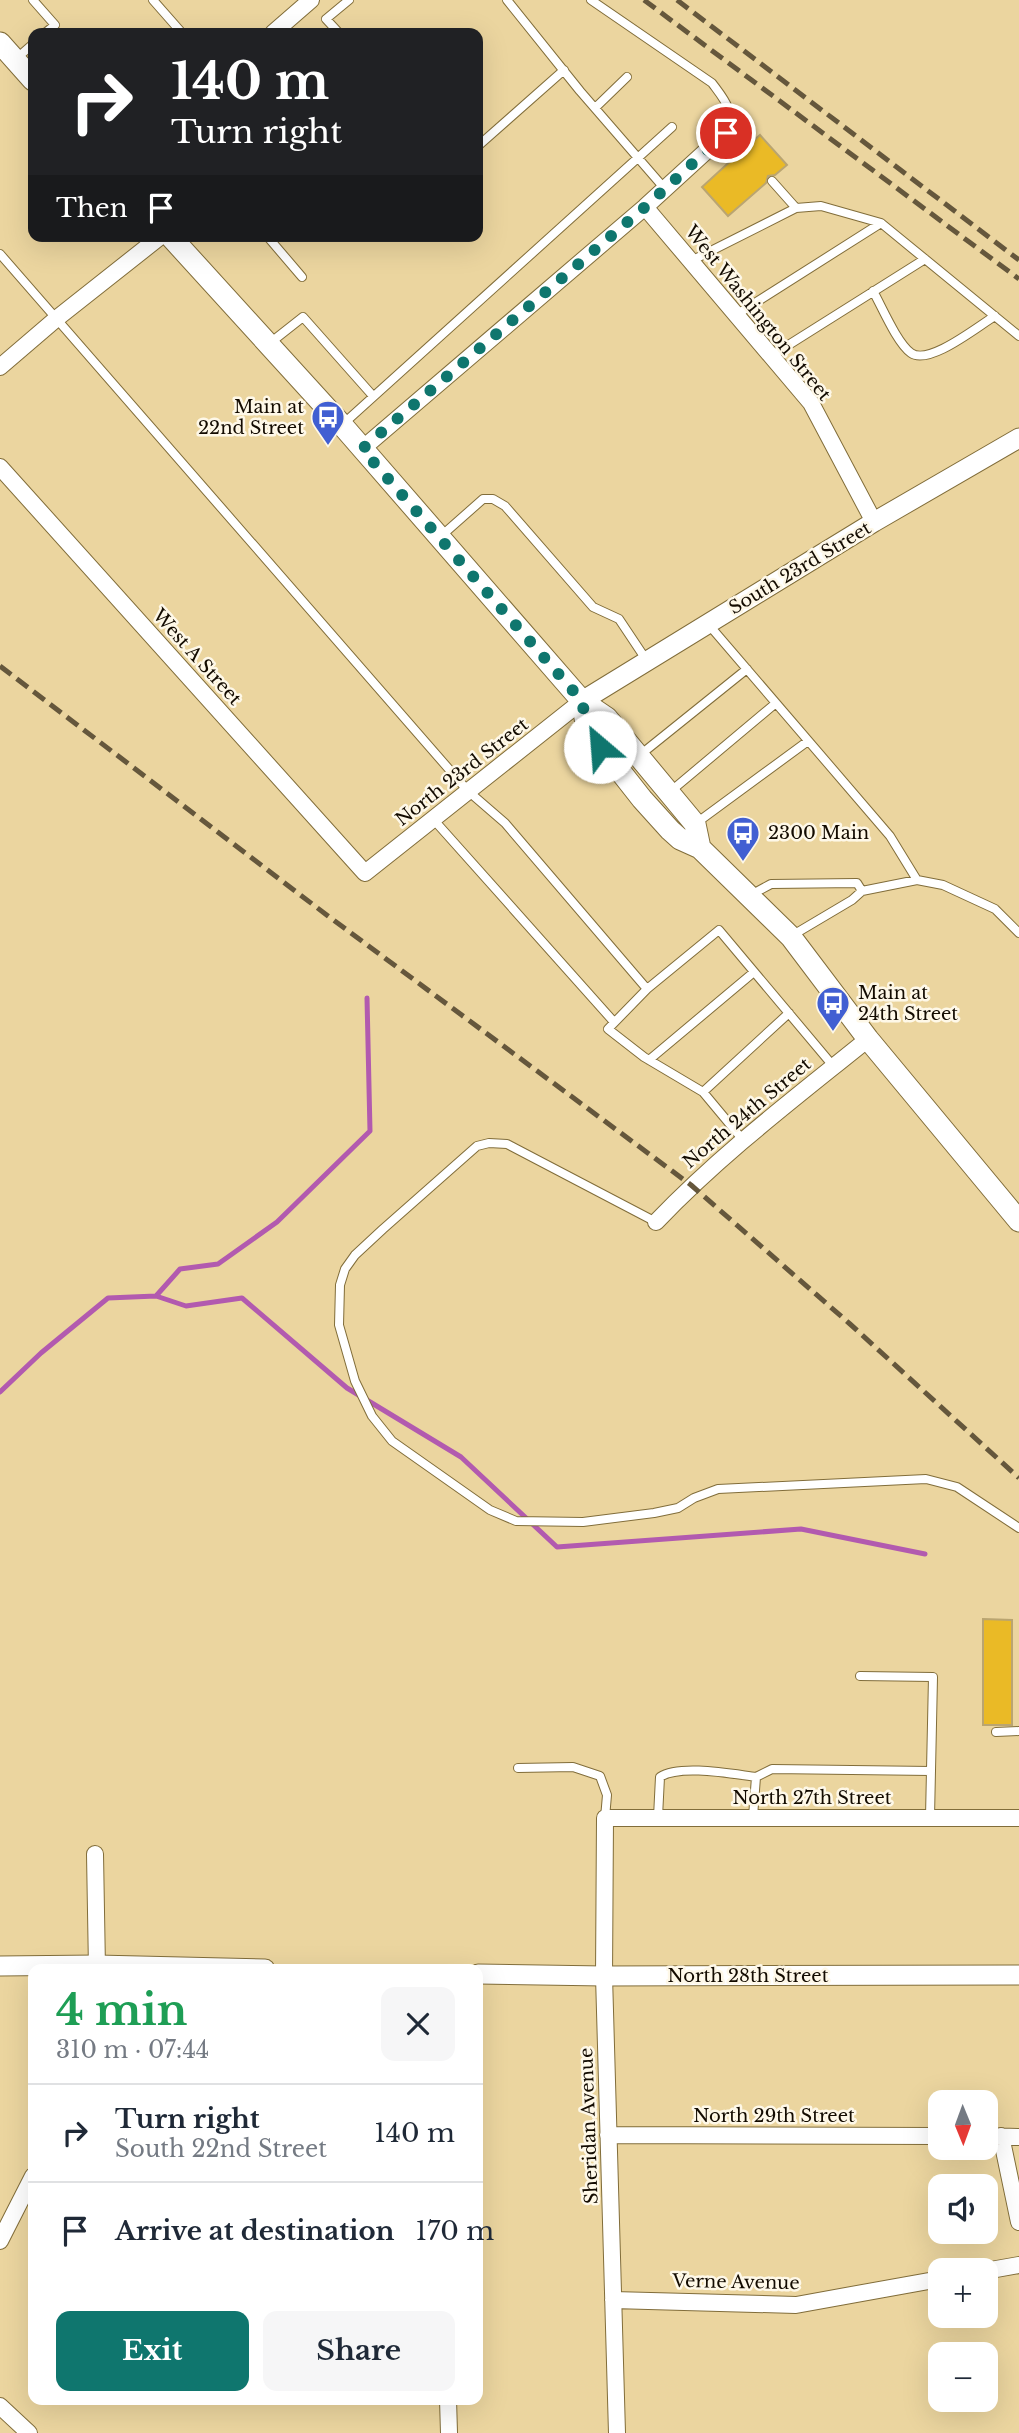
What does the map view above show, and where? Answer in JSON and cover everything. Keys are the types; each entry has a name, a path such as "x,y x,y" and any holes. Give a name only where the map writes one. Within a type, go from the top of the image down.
{"main road":[{"path":"0,43 28,74"},
{"path":"176,242 342,425 582,701 607,718 695,824 700,848"},
{"path":"582,701 587,729 614,764 670,830 680,839 700,848 791,937 868,1039 1019,1221"}],"street":[{"path":"279,28 312,0"},
{"path":"362,449 645,207 725,133"},
{"name":"West Washington Street","path":"645,207 811,403 874,522"},
{"path":"0,368 56,319 153,242"},
{"name":"South 23rd Street","path":"582,701 874,522 1019,438"},
{"name":"West A Street","path":"0,467 365,873"},
{"name":"North 23rd Street","path":"365,873 582,701"},
{"name":"North 24th Street","path":"656,1222 691,1185 743,1140 868,1039"},
{"name":"North 27th Street","path":"605,1818 1019,1818"},
{"name":"Sheridan Avenue","path":"605,1818 604,1976 617,2433"},
{"path":"95,1854 97,1964"},
{"path":"0,1966 28,1966"},
{"name":"North 28th Street","path":"483,1973 604,1976 1019,1975"},
{"name":"North 29th Street","path":"608,2135 928,2136"},
{"path":"998,2136 1019,2137"},
{"path":"998,2153 1019,2222"},
{"path":"0,2241 28,2186"},
{"path":"998,2269 1019,2265"},
{"name":"Verne Avenue","path":"613,2300 796,2305 928,2281"},
{"path":"448,2405 449,2433"},
{"path":"0,2406 29,2433"}],"lane":[{"path":"33,0 55,25 51,28"},
{"path":"153,0 178,28"},
{"path":"334,28 326,19 349,0"},
{"path":"507,0 664,189"},
{"path":"591,0 712,83 727,103 731,119 725,133 738,150"},
{"path":"15,60 28,48"},
{"path":"483,142 564,70"},
{"path":"595,108 627,77"},
{"path":"342,425 673,127"},
{"path":"772,181 796,208"},
{"path":"691,261 796,208 821,206 881,223 1019,336"},
{"path":"736,315 881,223"},
{"path":"272,242 302,277"},
{"path":"0,254 468,791 505,823 648,989"},
{"path":"771,356 925,259"},
{"path":"873,291 913,355 923,356 938,352 995,316"},
{"path":"269,344 303,317 373,396"},
{"path":"440,538 483,499 493,499 505,506 593,607 619,620 647,661"},
{"path":"708,624 890,835 917,880"},
{"path":"638,757 747,669"},
{"path":"669,792 776,703"},
{"path":"695,824 808,741"},
{"path":"433,819 614,1022"},
{"path":"791,937 852,901 862,891 917,880 943,885 995,909 1019,933"},
{"path":"749,896 771,884 857,883 862,891"},
{"path":"743,1140 703,1091 649,1060 608,1029 648,989 719,930 834,1067"},
{"path":"649,1060 754,972"},
{"path":"703,1091 789,1013"},
{"path":"656,1222 506,1144 489,1143 477,1146 373,1238 345,1269 340,1285 339,1325 355,1381 372,1416 392,1441 491,1510 516,1521 583,1521 654,1513 678,1508 694,1497 718,1489 926,1479 957,1487 1019,1528"},
{"path":"860,1676 933,1678 930,1817"},
{"path":"996,1732 1019,1731"},
{"path":"518,1768 573,1767 600,1776 607,1795 605,1818"},
{"path":"658,1817 660,1777 668,1772 708,1772 756,1777 772,1769 931,1771"},
{"path":"753,1817 756,1777"}],"building":[{"path":"760,135 787,165 775,175 768,176 766,183 728,216 702,187 736,156 743,154 744,149"},
{"path":"983,1619 1012,1620 1012,1725 983,1725"}],"waterway":[{"path":"0,1392 41,1353 108,1298 156,1296 180,1269 218,1264 277,1222 370,1131 367,998"},
{"path":"156,1296 186,1306 242,1298 347,1388 461,1457 557,1547 801,1529 925,1554"}],"railway":[{"path":"644,0 1019,279"},
{"path":"677,0 1019,260"},
{"path":"0,666 328,916 691,1185 850,1324 1019,1478"}],"place":[{"name":"Main at 22nd Street","path":"328,447"},
{"name":"2300 Main","path":"743,863"},
{"name":"Main at 24th Street","path":"833,1033"}],"route":[{"path":"600,747 587,729 582,701 362,449 645,207 726,133"}]}
